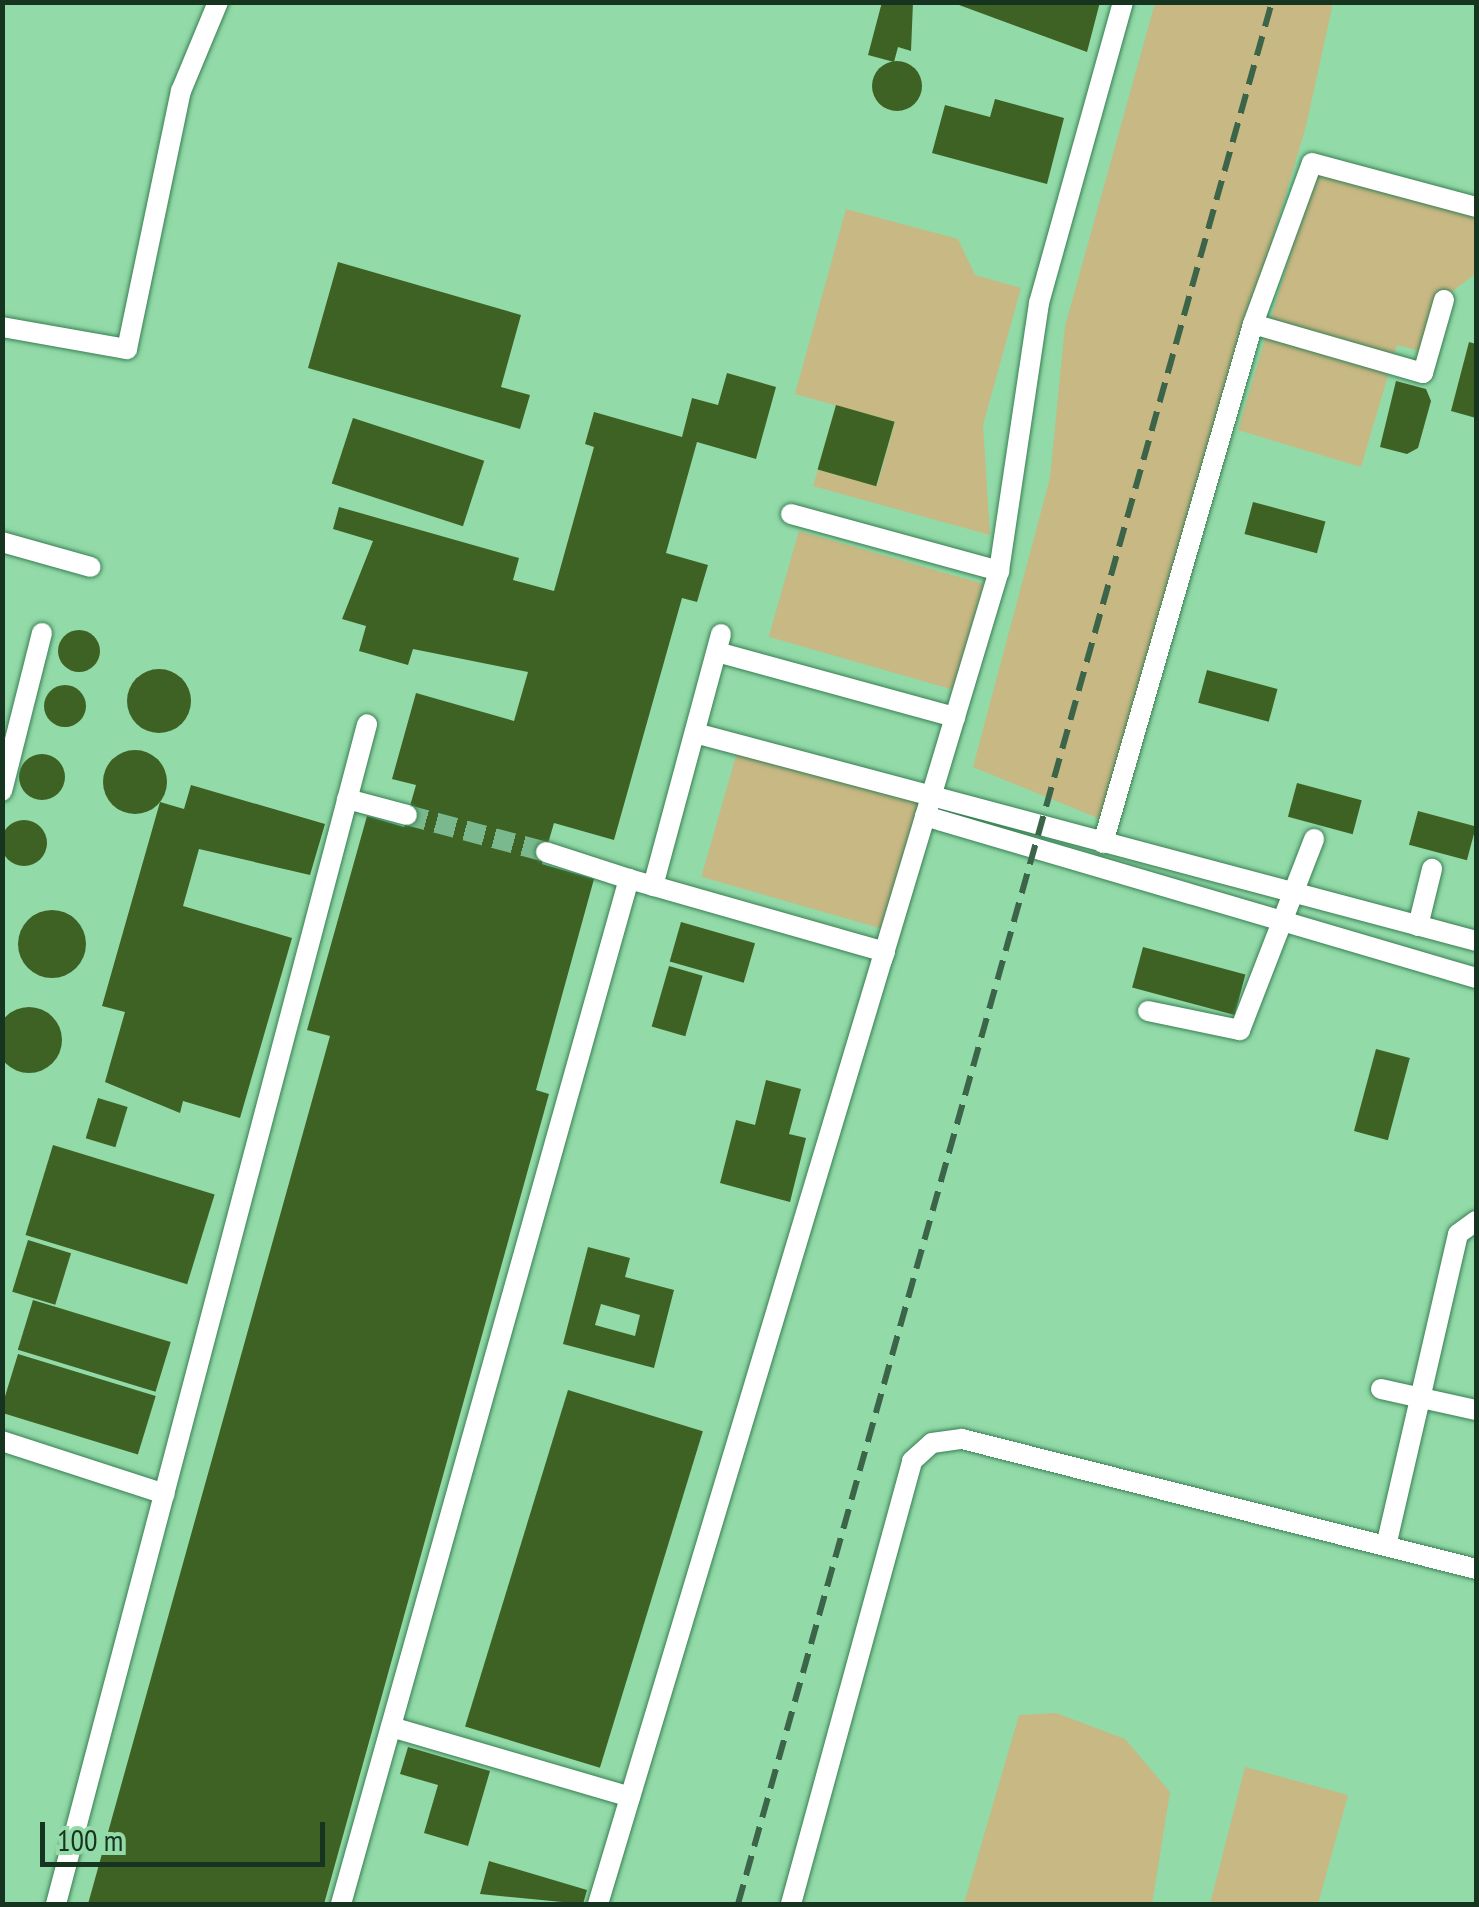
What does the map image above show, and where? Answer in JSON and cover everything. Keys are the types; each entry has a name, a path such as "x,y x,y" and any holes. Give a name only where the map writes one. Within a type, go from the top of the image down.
{"street":[{"path":"2,327 128,349 181,91 218,2"},
{"path":"598,1904 998,572 1038,304 1123,2"},
{"path":"1103,843 1253,324 1312,163 1476,207"},
{"path":"1253,324 1423,372 1444,300"},
{"path":"791,514 998,572"},
{"path":"2,542 90,567"},
{"path":"2,791 42,633"},
{"path":"653,886 719,643 955,718"},
{"path":"56,1904 367,724"},
{"path":"695,732 1290,916 1476,978"},
{"path":"348,800 408,816"},
{"path":"928,807 1103,843 1476,941"},
{"path":"1148,1011 1240,1030 1290,916 1314,839"},
{"path":"546,852 884,952 882,960"},
{"path":"1418,926 1432,868"},
{"path":"341,1904 629,879"},
{"path":"1386,1546 1458,1234 1476,1221"},
{"path":"1381,1388 1476,1410"},
{"path":"791,1904 912,1461 924,1448 962,1439 1476,1569"},
{"path":"2,1441 165,1494"},
{"path":"391,1727 630,1797"}],"shaded area":[{"path":"1155,3 1333,3 1306,126 1100,819 973,767 1050,478 1065,326"},
{"path":"1317,164 1476,218 1476,273 1439,302 1424,352 1397,345 1361,467 1238,430"},
{"path":"846,209 958,239 975,275 1021,288 983,425 990,535 813,486 818,470 877,486 895,422 795,394"},
{"path":"799,531 984,584 953,690 769,637"},
{"path":"738,749 923,802 886,930 701,877"},
{"path":"1056,1713 1125,1739 1170,1792 1152,1904 964,1904 1019,1715"},
{"path":"1245,1767 1348,1795 1318,1904 1210,1904"}],"building":[{"path":"882,2 913,2 911,51 898,47 894,62 868,55"},
{"path":"951,2 1071,5 1100,2 1087,52"},
{"path":"897,61 915,68 922,86 915,104 897,111 879,104 872,86 879,68"},
{"path":"995,99 1064,118 1047,184 932,153 945,105 990,117"},
{"path":"338,262 521,315 501,387 530,395 520,429 308,368"},
{"path":"1469,342 1476,344 1476,418 1451,411"},
{"path":"727,373 776,387 756,459 697,442 666,553 708,565 697,602 682,598 614,840 554,823 542,864 594,879 536,1090 549,1094 324,1904 88,1904 330,1036 307,1030 367,816 404,827 416,785 392,779 416,693 514,721 528,672 413,649 408,665 359,651 366,626 342,619 373,541 333,529 339,507 519,558 513,580 554,591 594,447 585,444 594,412 682,437 692,398 718,405"},
{"path":"1396,381 1426,389 1431,401 1418,448 1407,454 1380,447"},
{"path":"836,405 895,422 876,486 818,469"},
{"path":"353,418 484,461 463,526 332,484"},
{"path":"1253,502 1325,521 1317,553 1244,534"},
{"path":"79,630 94,636 100,651 94,666 79,672 64,666 58,651 64,636"},
{"path":"159,669 182,678 191,701 182,724 159,733 136,724 127,701 136,678"},
{"path":"1207,670 1278,689 1269,722 1198,703"},
{"path":"65,685 79,692 86,706 79,720 65,727 51,720 44,706 51,692"},
{"path":"135,750 158,759 167,782 158,805 135,814 112,805 103,782 112,759"},
{"path":"42,754 58,761 65,777 58,793 42,800 26,793 19,777 26,761"},
{"path":"1297,783 1362,800 1353,834 1288,817"},
{"path":"191,785 325,824 310,875 199,849 183,906 292,938 240,1118 183,1101 180,1113 105,1082 125,1012 102,1006 160,802 184,809"},
{"path":"1418,811 1476,827 1467,860 1409,845"},
{"path":"24,820 40,827 47,843 40,859 24,866 8,859 1,843 8,827"},
{"path":"52,910 65,912 76,920 84,931 84,957 76,968 65,976 52,978 39,976 28,968 20,957 18,944 20,931 28,920 39,912"},
{"path":"681,922 755,943 744,983 670,961"},
{"path":"1143,947 1245,974 1235,1015 1132,988"},
{"path":"669,966 703,976 685,1036 652,1027"},
{"path":"29,1007 52,1017 62,1040 52,1063 29,1073 6,1063 -4,1040 6,1017"},
{"path":"1376,1049 1410,1058 1388,1140 1354,1131"},
{"path":"766,1080 801,1089 789,1134 806,1138 790,1202 720,1183 736,1120 755,1125"},
{"path":"98,1098 128,1107 115,1147 86,1138"},
{"path":"53,1145 215,1194 187,1284 26,1235"},
{"path":"28,1240 71,1253 55,1305 12,1292"},
{"path":"588,1247 630,1258 625,1277 674,1290 654,1368 563,1344","holes":["601,1304 640,1315 635,1336 595,1325"]},
{"path":"33,1300 171,1342 156,1392 18,1350"},
{"path":"18,1354 156,1396 138,1454 2,1413"},
{"path":"568,1390 703,1431 600,1768 465,1727"},
{"path":"408,1747 490,1771 468,1846 424,1833 438,1785 400,1774"},
{"path":"489,1861 587,1890 583,1904 480,1894"}],"tunnel":[{"path":"407,815 546,852"}],"railway":[{"path":"738,1904 1272,2"}]}
